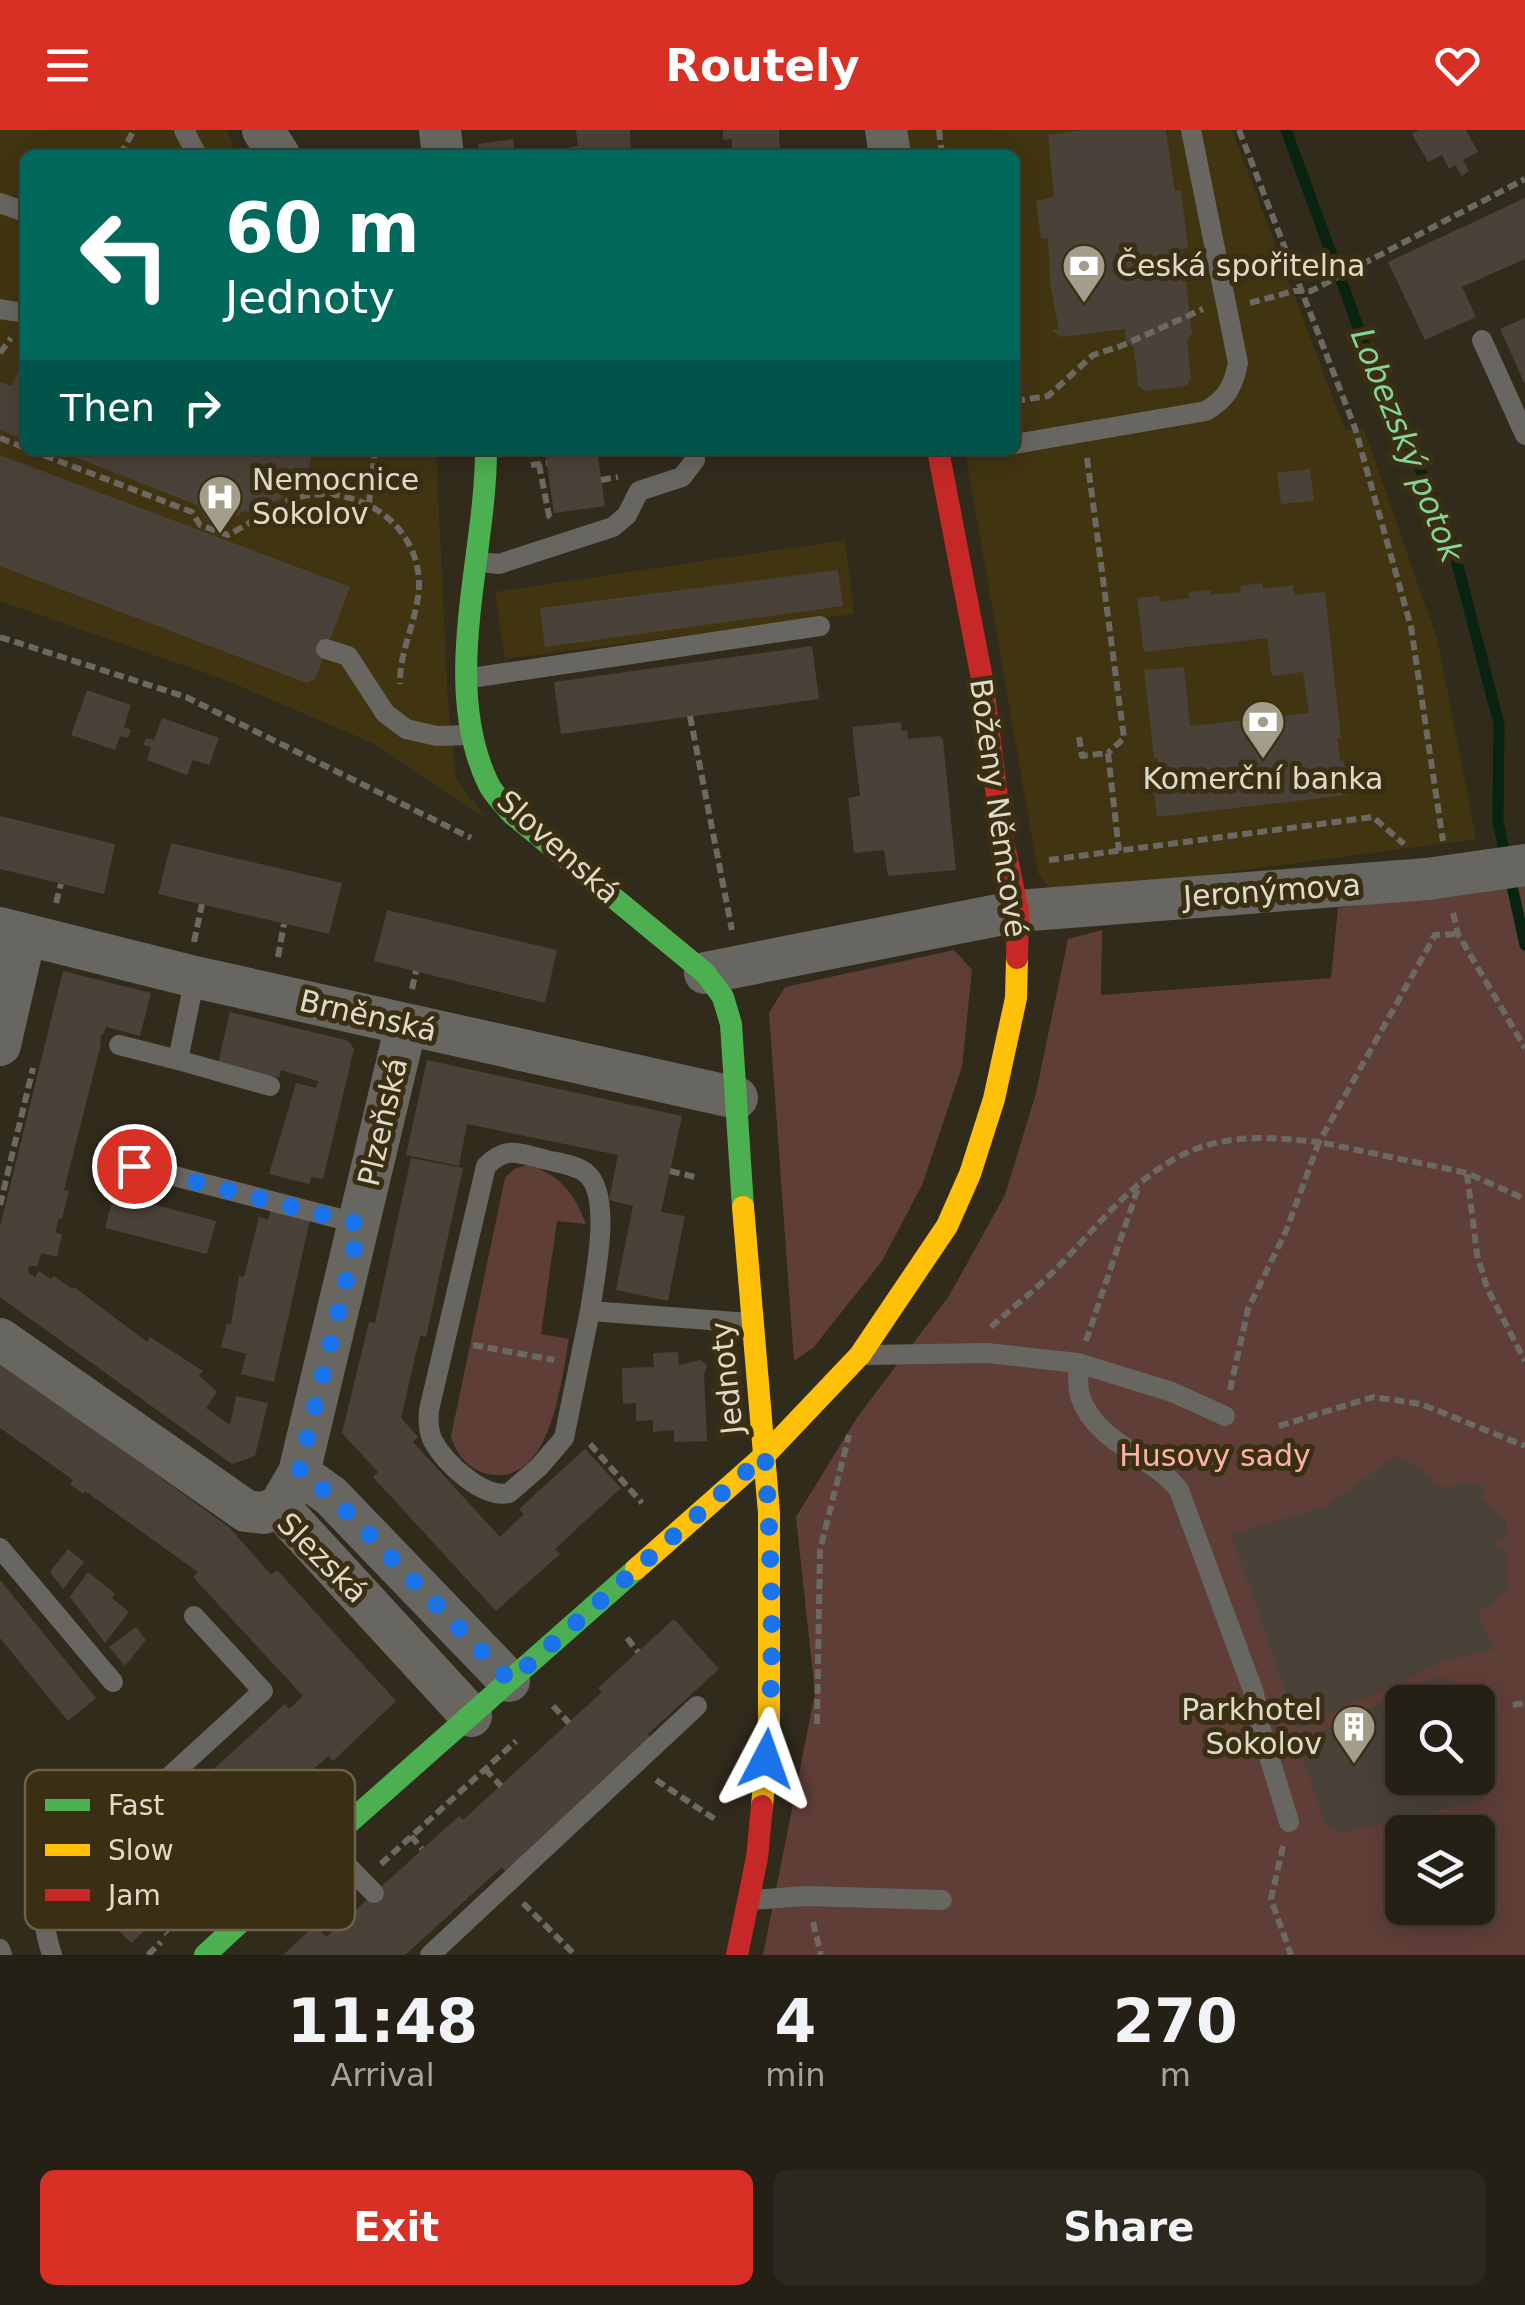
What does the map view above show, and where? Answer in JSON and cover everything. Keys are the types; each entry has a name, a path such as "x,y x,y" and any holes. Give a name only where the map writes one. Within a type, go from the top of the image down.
{"street":[{"name":"Slovenská","path":"486,455 488,483 464,679 473,735 488,784 511,813 711,954"},
{"name":"Boženy Němcové","path":"765,1455 860,1355 946,1226 970,1174 994,1098 1016,998 1018,911 1002,836 982,679 945,455"},
{"name":"Jeronýmova","path":"711,954 1018,911 1525,865"},
{"name":"Brněnská","path":"26,925 200,956 406,1025 737,1098"},
{"path":"18,1053 26,925"},
{"name":"Jednoty","path":"355,1818 765,1455 751,1323 731,1024 711,954"},
{"name":"Plzeňská","path":"289,1490 360,1224 406,1025"},
{"name":"Slezská","path":"0,1339 246,1511 263,1513 289,1490 332,1496 510,1681"},
{"path":"737,1955 749,1900 769,1726 765,1455"},
{"name":"Slezská","path":"289,1490 471,1716"},
{"name":"Jednoty","path":"205,1955 232,1930"}],"lane":[{"path":"1020,443 1206,411 1224,400 1234,384 1238,363 1229,306 1191,130"},
{"path":"1482,340 1525,435"},
{"path":"478,562 499,564 613,527 627,515 639,491 682,477 694,455"},
{"path":"464,679 820,626"},
{"path":"326,649 348,656 384,713 406,729 437,736 473,735"},
{"path":"178,1060 200,956"},
{"path":"119,1045 270,1086"},
{"path":"513,1152 577,1168 590,1176 597,1190 601,1234 590,1311 564,1438 509,1493 488,1492 464,1476 434,1442 428,1427 486,1166 498,1154 513,1152"},
{"path":"134,1166 360,1224"},
{"path":"590,1311 751,1323"},
{"path":"860,1355 960,1354 1078,1363 1172,1392 1225,1416"},
{"path":"1078,1363 1080,1394 1094,1420 1118,1445 1171,1480 1179,1490 1254,1693 1289,1822"},
{"path":"0,1548 113,1682"},
{"path":"177,1770 264,1691 194,1616"},
{"path":"426,1951 505,1885 697,1706"},
{"path":"355,1874 374,1894"},
{"path":"749,1900 806,1896 942,1900"},
{"path":"44,1930 52,1955"}],"path":[{"path":"1240,130 1355,428 1411,626 1435,873 1458,934 1525,1048"},
{"path":"1272,299 1312,291 1525,179"},
{"path":"1020,400 1048,396 1094,354 1121,346 1195,310 1229,306"},
{"path":"1079,737 1082,756 1108,752 1124,738 1086,453"},
{"path":"44,455 192,512 200,525 228,535 281,505 308,495 340,495 369,504 411,546 419,579 415,618 400,678 404,697"},
{"path":"369,504 374,455"},
{"path":"527,466 543,463 549,516 564,530"},
{"path":"601,480 628,475"},
{"path":"0,637 186,698 471,838 484,836"},
{"path":"690,716 734,941 711,954"},
{"path":"1108,752 1120,850"},
{"path":"1046,860 1373,817 1435,873"},
{"path":"26,925 60,884"},
{"path":"200,956 202,904"},
{"path":"277,963 284,924"},
{"path":"1225,1416 1248,1309 1286,1231 1319,1142 1435,935 1458,934"},
{"path":"176,939 200,956"},
{"path":"0,1205 18,1053"},
{"path":"960,1354 1051,1274 1140,1182 1184,1154 1218,1142 1268,1137 1319,1142 1466,1173 1525,1200"},
{"path":"1466,1173 1477,1254 1487,1288 1525,1361"},
{"path":"1078,1363 1140,1182"},
{"path":"446,1340 578,1365"},
{"path":"1279,1426 1373,1397 1421,1404 1525,1446"},
{"path":"816,1730 820,1550 852,1420"},
{"path":"565,1431 585,1438 642,1503"},
{"path":"629,1515 653,1492"},
{"path":"627,1638 638,1652"},
{"path":"1513,1706 1525,1702"},
{"path":"553,1706 569,1723"},
{"path":"635,1766 723,1824"},
{"path":"485,1769 501,1786"},
{"path":"1289,1822 1270,1899 1290,1955"},
{"path":"411,1836 422,1849"},
{"path":"505,1885 575,1955"},
{"path":"806,1896 821,1955"},
{"path":"164,1930 168,1935"}],"shaded area":[{"name":"Nemocnice Sokolov","path":"0,130 226,130 235,150 20,150 20,455 436,455 448,702 456,779 486,818 375,744 228,681 0,601"},
{"path":"907,130 1232,130 1345,430 1364,429 1438,642 1476,839 1065,894 1050,890 1038,873 966,455 1020,455 1020,150 909,150"},
{"path":"845,540 854,614 505,659 495,592"}],"green space":[{"name":"Husovy sady","path":"1525,880 1525,1955 763,1955 815,1693 796,1517 858,1416 949,1296 1005,1195 1036,1093 1068,939 1102,930 1101,995 1331,978 1338,908"},
{"path":"954,950 972,970 962,1067 922,1185 882,1261 813,1348 794,1361 769,1013 785,987"},
{"path":"527,1165 564,1186 586,1224 557,1221 541,1334 569,1339 550,1427 527,1464 510,1474 488,1474 464,1460 451,1436 505,1178 514,1169"}],"building":[{"path":"576,130 630,130 631,150 570,150 578,146"},
{"path":"723,130 779,130 780,150 732,150 732,139 723,140"},
{"path":"1084,130 1166,130 1175,191 1181,190 1188,248 1182,249 1192,333 1187,340 1191,379 1186,386 1145,391 1138,386 1134,347 1126,341 1125,329 1061,337 1051,330 1059,329 1050,284 1048,238 1041,239 1036,201 1054,197 1048,135"},
{"path":"1419,130 1466,130 1478,152 1463,160 1469,171 1462,176 1455,165 1449,169 1442,155 1428,162 1412,134"},
{"path":"513,139 514,150 479,150 478,144"},
{"path":"1525,198 1525,259 1462,287 1476,317 1425,340 1388,262"},
{"path":"1525,318 1525,384 1500,329"},
{"path":"20,366 20,438 0,430 0,382 12,386"},
{"path":"0,455 350,587 315,679 307,683 0,566"},
{"path":"69,455 316,455 308,472 285,486 283,497 255,514 244,511 222,525 207,521 197,505"},
{"path":"546,455 598,455 605,506 554,513"},
{"path":"1310,469 1314,501 1281,504 1277,473"},
{"path":"838,570 843,606 545,647 540,608"},
{"path":"1262,583 1263,589 1293,585 1294,595 1325,592 1341,738 1337,738 1347,795 1157,817 1153,785 1160,784 1144,670 1184,667 1190,726 1309,713 1303,672 1272,676 1267,638 1144,652 1137,598 1159,596 1160,602 1189,598 1189,592 1241,592 1240,586"},
{"path":"812,646 819,699 561,734 554,682"},
{"path":"87,690 131,705 124,727 131,730 128,738 120,736 115,750 71,735"},
{"path":"162,718 219,738 209,765 193,760 187,775 147,760 151,747 143,745 146,738 154,740"},
{"path":"901,722 908,739 940,736 943,740 956,870 888,876 884,850 854,853 848,798 860,796 852,727"},
{"path":"0,816 115,844 104,894 0,869"},
{"path":"171,843 342,883 329,934 158,894"},
{"path":"387,910 557,950 545,1003 374,961"},
{"path":"63,971 151,993 140,1036 106,1027 101,1034 64,1190 69,1191 55,1233 62,1234 57,1257 41,1253 38,1266 29,1266 28,1272 35,1277 39,1271 74,1287 147,1342 150,1337 203,1371 199,1375 217,1392 206,1408 230,1425 236,1396 268,1403 255,1456 232,1464 0,1297 0,1227"},
{"path":"230,1012 349,1041 354,1049 323,1179 311,1177 309,1184 269,1174 296,1083 316,1088 318,1081 281,1070 279,1078 218,1063"},
{"path":"427,1060 682,1116 661,1212 685,1216 668,1301 616,1290 633,1206 609,1200 618,1155 467,1124 459,1166 406,1155"},
{"path":"411,1158 463,1168 426,1337 420,1336 401,1418 418,1437 413,1442 500,1537 524,1514 519,1509 585,1449 621,1488 555,1549 560,1554 496,1611 373,1477 378,1472 342,1433 369,1322 375,1323"},
{"path":"114,1194 216,1221 207,1254 105,1228"},
{"path":"272,1205 311,1215 274,1382 241,1374 246,1354 221,1347 227,1323 231,1324 239,1276 244,1277 259,1217 268,1220"},
{"path":"678,1352 679,1365 701,1360 707,1366 707,1441 674,1442 674,1430 653,1432 653,1420 636,1421 636,1403 623,1404 622,1368 654,1367 653,1353"},
{"path":"0,1362 229,1527 271,1575 277,1570 396,1701 333,1761 328,1756 313,1770 213,1770 285,1704 289,1709 303,1696 193,1577 198,1572 85,1491 83,1494 70,1484 73,1480 0,1428"},
{"path":"1396,1456 1434,1477 1432,1485 1483,1485 1483,1497 1506,1521 1507,1539 1498,1539 1498,1549 1507,1549 1507,1590 1478,1614 1495,1649 1443,1662 1393,1685 1385,1685 1385,1689 1298,1729 1231,1534 1324,1507"},
{"path":"68,1549 84,1562 63,1589 50,1572"},
{"path":"88,1572 115,1594 112,1598 129,1612 105,1643 70,1597"},
{"path":"0,1580 96,1698 68,1721 0,1638"},
{"path":"674,1619 719,1669 648,1734 652,1739 506,1873 502,1867 405,1955 283,1955 310,1930 320,1930 326,1937 334,1930 355,1930 355,1911 459,1816 463,1820 602,1692 598,1688"},
{"path":"136,1627 146,1640 125,1666 109,1647"},
{"name":"Parkhotel Sokolov","path":"1439,1676 1459,1685 1420,1685"},
{"name":"Parkhotel Sokolov","path":"1385,1701 1385,1795 1485,1795 1482,1801 1421,1815 1385,1815 1385,1823 1342,1833 1325,1824 1301,1753 1309,1736"},
{"path":"119,1930 145,1930 131,1943"}],"waterway":[{"name":"Lobezský potok","path":"1286,130 1364,343 1450,536 1499,724 1498,822 1525,945"}],"traffic: fast":[{"path":"486,455 466,661 467,703 474,744 490,787 511,813 705,973 723,997 731,1024 743,1207"},
{"path":"355,1817 636,1569"},
{"path":"205,1955 232,1930"}],"traffic: slow":[{"path":"636,1569 765,1455 860,1355 947,1226 970,1174 994,1099 1016,998 1017,958"},
{"path":"743,1207 769,1513 769,1726 762,1806"}],"traffic: jam":[{"path":"939,455 982,679 1002,836 1018,911 1017,958"},
{"path":"737,1955 757,1858 762,1806"}],"place":[{"name":"Česká spořitelna","path":"1084,304"},
{"name":"Nemocnice Sokolov","path":"220,535"},
{"name":"Komerční banka","path":"1263,760"},
{"name":"Parkhotel Sokolov","path":"1354,1765"}],"route":[{"path":"134,1166 360,1224 299,1472 332,1496 510,1681 765,1455 769,1620 766,1759"}]}
